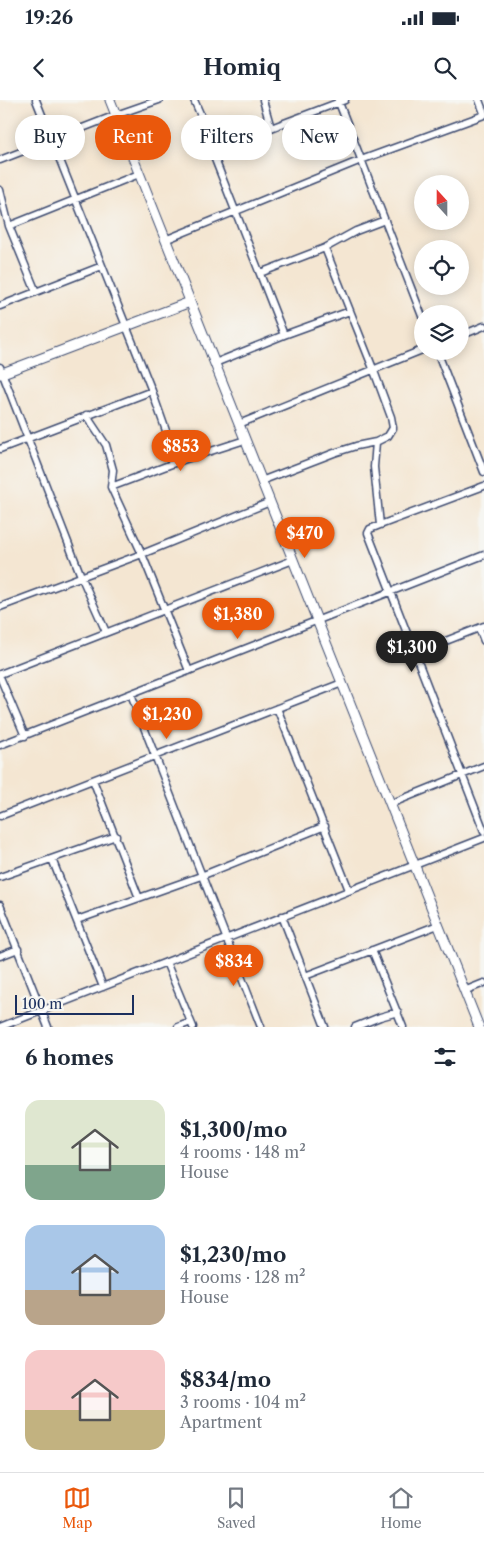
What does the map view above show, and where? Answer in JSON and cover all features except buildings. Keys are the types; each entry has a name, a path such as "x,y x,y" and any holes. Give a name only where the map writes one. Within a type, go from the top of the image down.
{"street":[{"path":"36,100 42,115"},
{"path":"110,100 116,115 159,100"},
{"path":"194,100 201,115"},
{"path":"263,100 267,115"},
{"path":"165,240 361,160 484,114 479,100"},
{"path":"272,128 340,101 418,305"},
{"path":"0,160 15,154"},
{"path":"60,160 127,326 177,462"},
{"path":"134,160 479,1027"},
{"path":"215,160 284,335"},
{"path":"9,226 139,174"},
{"path":"0,190 9,226 36,292"},
{"path":"260,273 325,248 356,231 385,220"},
{"path":"261,481 341,450 376,442 388,436 393,428 374,371 325,248"},
{"path":"0,306 102,266"},
{"path":"106,632 1,371 190,302"},
{"path":"214,363 350,311"},
{"path":"469,332 484,326"},
{"path":"239,424 414,354"},
{"path":"440,360 483,469"},
{"path":"0,449 28,440 86,415 152,391"},
{"path":"86,415 106,445 112,470 111,487 142,554 190,670"},
{"path":"111,487 177,462 245,440"},
{"path":"376,442 374,467 380,524"},
{"path":"484,486 380,524 370,529 368,533 484,831"},
{"path":"0,607 142,554 270,502"},
{"path":"0,745 484,555"},
{"path":"25,736 0,675 293,560"},
{"path":"415,652 482,627 484,640"},
{"path":"0,816 342,683"},
{"path":"131,694 261,1027"},
{"path":"277,708 349,890"},
{"path":"390,804 484,766"},
{"path":"93,780 139,898"},
{"path":"77,920 201,876 325,826"},
{"path":"0,877 116,836"},
{"path":"0,1027 484,838"},
{"path":"52,859 103,987"},
{"path":"0,904 48,1027"},
{"path":"282,916 325,1027"},
{"path":"305,976 438,925"},
{"path":"0,956 18,949"},
{"path":"372,950 403,1027"},
{"path":"166,962 192,1024 178,1027"},
{"path":"464,990 484,983"},
{"path":"356,1027 398,1012"}]}
